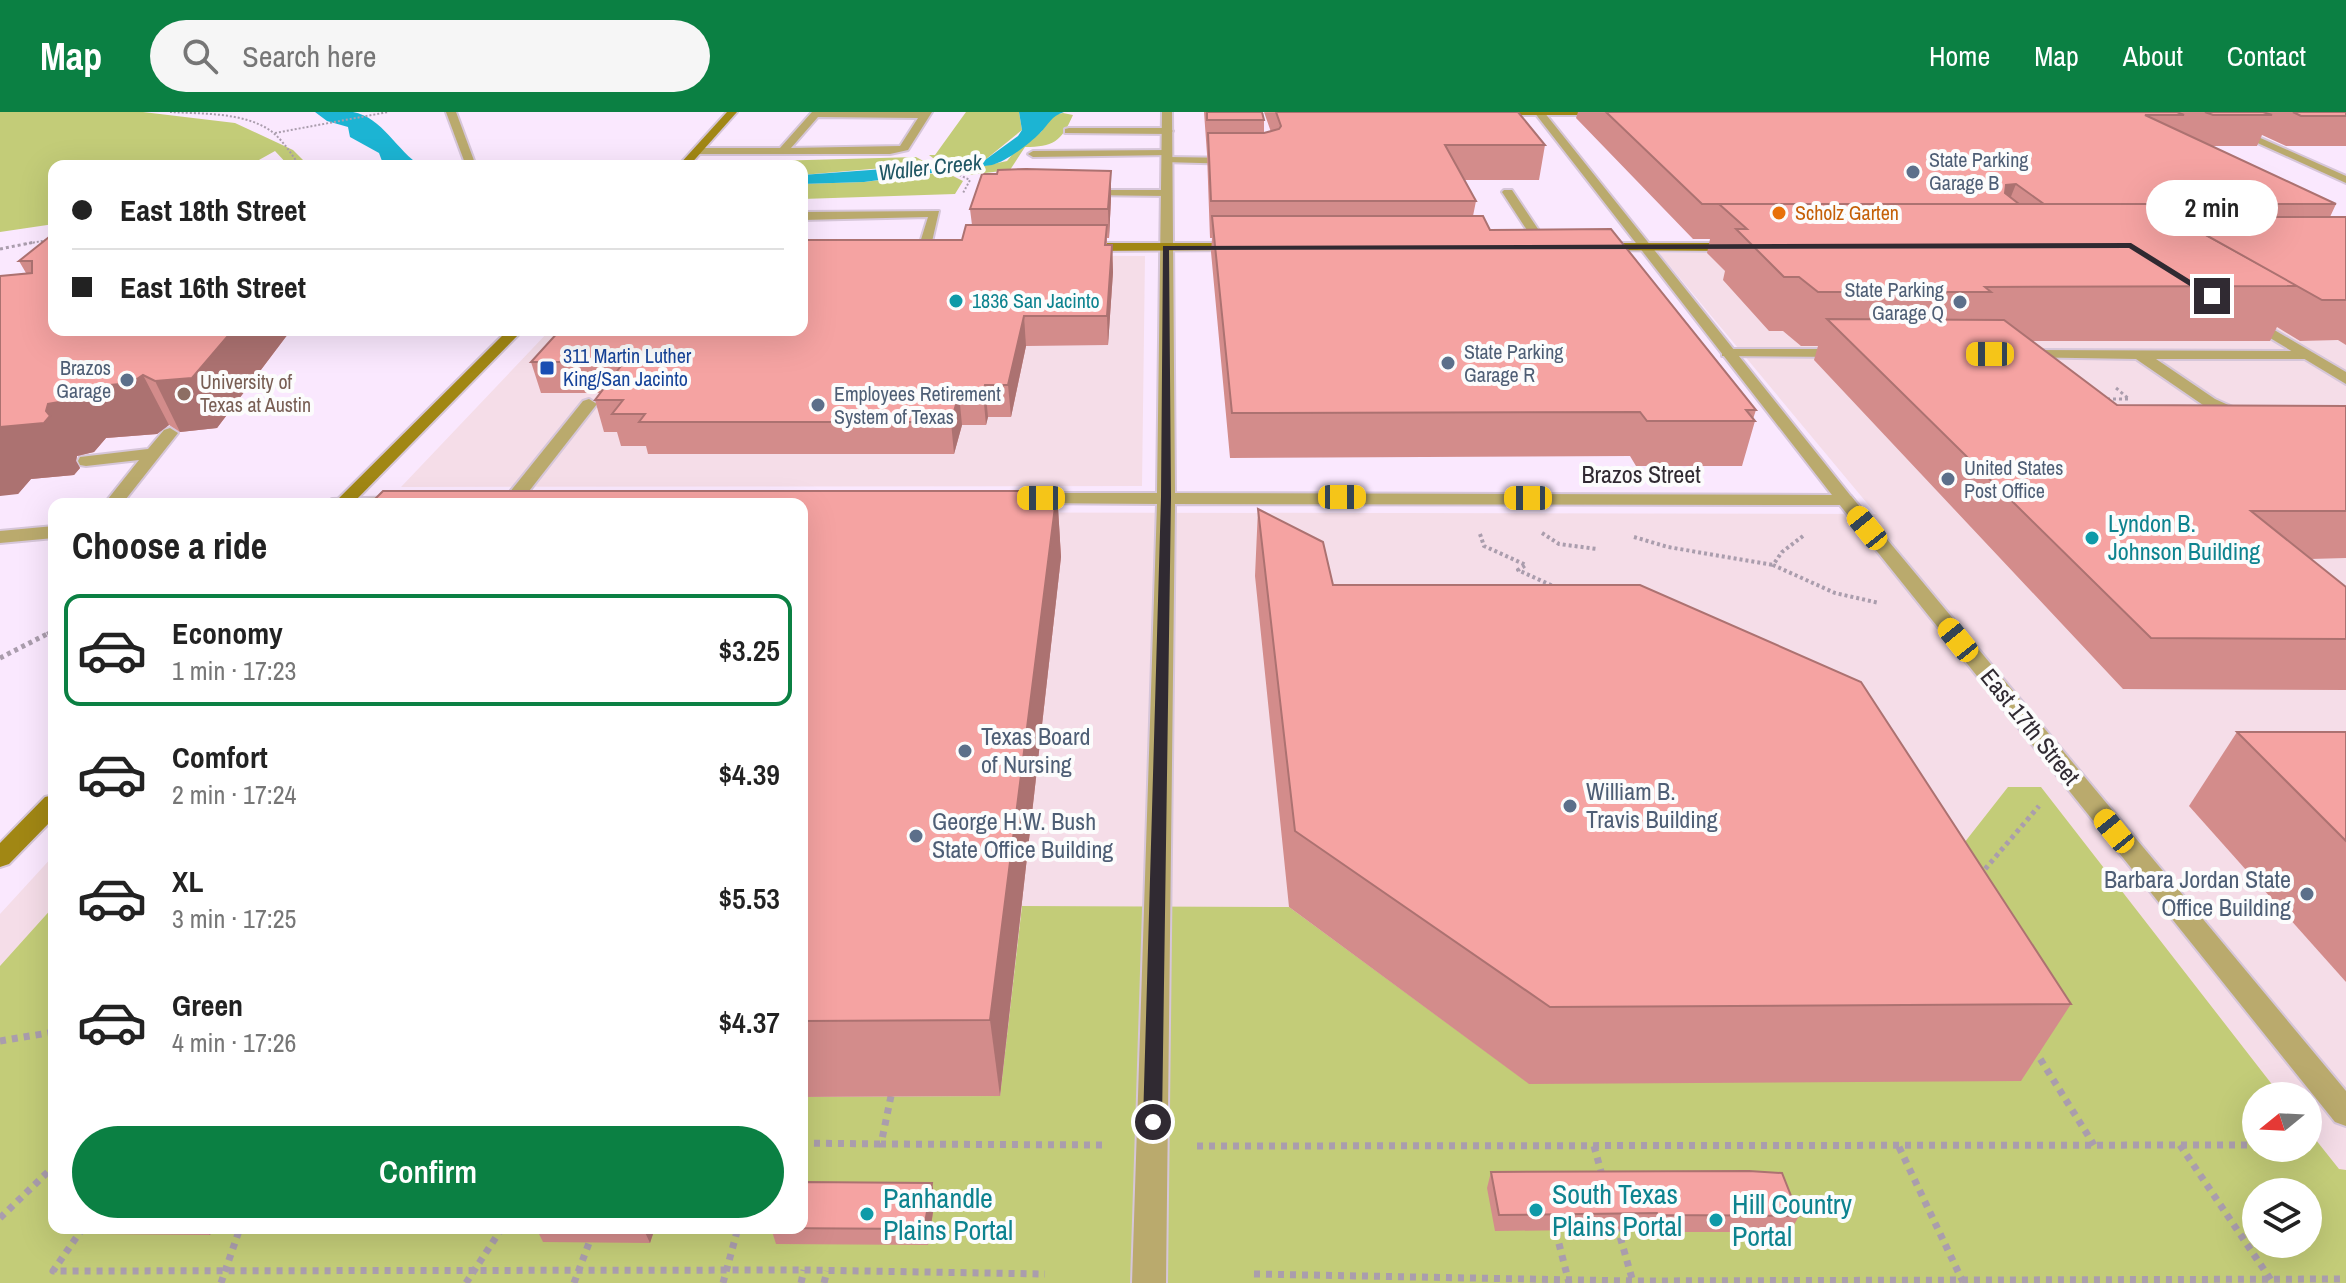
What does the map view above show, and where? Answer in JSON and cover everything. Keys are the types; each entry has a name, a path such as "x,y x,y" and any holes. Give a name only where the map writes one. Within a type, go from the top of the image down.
{"main road":[{"path":"689,160 732,112"},
{"path":"1487,112 1626,112"},
{"path":"910,246 941,246"},
{"path":"1067,247 1262,247"},
{"path":"1528,247 1550,247"},
{"path":"1583,247 1747,247"},
{"path":"349,498 510,336"},
{"path":"0,858 48,809"}],"street":[{"path":"1149,1283 1166,497 1167,112"},
{"name":"East 17th Street","path":"1539,112 1845,500 2346,1113"},
{"path":"2194,112 2346,180"},
{"path":"783,151 815,114 926,113"},
{"path":"698,151 870,152 904,148 926,113"},
{"path":"453,114 469,160"},
{"path":"460,130 469,116"},
{"path":"1069,131 1168,131"},
{"path":"1033,154 1250,161"},
{"path":"1077,185 1093,184 1091,193 1166,193"},
{"path":"1508,192 1550,247"},
{"path":"808,216 935,213 925,246"},
{"path":"2229,307 2346,379"},
{"path":"1727,353 1860,353"},
{"path":"2000,354 2306,355"},
{"path":"2139,354 2209,402 2254,420"},
{"path":"507,498 589,404"},
{"path":"118,498 170,433"},
{"path":"86,461 152,454"},
{"name":"Brazos Street","path":"1010,498 1845,500"},
{"path":"0,537 48,533"}],"path":[{"path":"170,112 253,123 274,133 295,160"},
{"path":"274,133 388,112"},
{"path":"933,162 969,180"},
{"path":"0,249 48,240"},
{"path":"2099,399 2129,399 2114,386 2122,386"},
{"path":"1479,529 1484,546 1526,565 1518,570 1562,590"},
{"path":"1539,529 1544,538 1557,544 1597,549"},
{"path":"1773,565 1791,544 1814,531"},
{"path":"1631,535 1672,548 1743,556 1773,565 1835,593 1887,605"},
{"path":"0,658 48,633"},
{"path":"1974,881 2039,806"},
{"path":"0,1041 48,1033"},
{"path":"2030,1041 2094,1146"},
{"path":"881,1144 891,1096"},
{"path":"808,1143 2242,1145"},
{"path":"2179,1144 2272,1281"},
{"path":"1594,1146 1605,1184"},
{"path":"1899,1146 1963,1282"},
{"path":"0,1218 48,1172"},
{"path":"1612,1210 1634,1282"},
{"path":"1556,1232 1569,1281"},
{"path":"79,1234 53,1271 804,1270 1045,1274"},
{"path":"221,1283 238,1234"},
{"path":"466,1283 498,1234"},
{"path":"723,1283 736,1234"},
{"path":"574,1283 589,1243"},
{"path":"801,1283 804,1270"},
{"path":"824,1283 827,1271"},
{"path":"1254,1274 1330,1279 1634,1282 2346,1279"}],"shaded area":[{"path":"1659,253 2346,253 2346,1283 0,1283 0,914 48,862 48,1234 808,1234 808,512 1876,514"},
{"path":"808,255 1145,256 1142,486 401,487 544,336 808,336"}],"green space":[{"path":"0,112 143,112 235,123 293,150 303,160 283,160 275,151 259,160 48,160 48,225 0,232"},
{"path":"966,112 1019,112 1022,130 985,160 941,164 929,155 935,155"},
{"path":"1053,115 1073,115 1060,137 1043,146 1025,147 1010,170 968,175 960,171 1007,161 1016,150 1041,132"},
{"path":"916,157 929,164 808,174 807,160"},
{"path":"945,172 963,181 955,194 808,199 808,184 864,182"},
{"path":"2008,787 2041,787 2270,1082 2242,1082 2242,1162 2322,1162 2322,1148 2339,1169 2346,1170 2346,1283 0,1283 0,966 48,913 48,1234 808,1234 808,1097 1000,1096 1022,906 1289,907 1530,1084 1917,903"}],"water":[{"path":"315,112 363,115 381,127 412,160 382,160 379,153 350,137 348,127 327,121"},
{"name":"Waller Creek","path":"1019,112 1064,112 1053,118 1024,147 992,165 864,182 808,184 808,175 985,160 1022,130"}],"building":[{"path":"1207,112 1262,112 1264,120 1207,120"},
{"path":"1276,112 1518,112 1545,145 1445,145 1476,201 1211,201 1208,133 1264,133 1279,129 1281,126"},
{"path":"1606,112 2177,112 2184,115 2145,115 2336,204 2229,204 2191,183 2180,184 2180,192 2200,204 2044,204 2016,184 2006,185 2005,193 2019,204 1702,204"},
{"path":"2205,112 2263,112 2272,115 2213,115"},
{"path":"2293,112 2346,112 2346,116 2301,116"},
{"path":"1026,169 1111,171 1108,209 970,209 982,174"},
{"path":"1719,204 2149,204 2299,286 1985,287 1991,292 1818,292 1799,277 1784,277 1736,229 1747,229"},
{"name":"State Parking Garage R","path":"1212,216 1483,216 1490,230 1611,229 1756,410 1746,410 1755,421 1647,421 1640,412 1232,413"},
{"path":"2174,217 2346,217 2346,300 2322,300"},
{"path":"966,225 1107,225 1105,245 1112,245 1107,316 1024,316 1008,385 985,385 983,393 959,394 951,422 639,422 645,414 612,414 623,400 595,400 624,362 531,362 555,336 808,336 808,240 962,240"},
{"path":"48,238 48,336 228,336 192,378 155,381 143,375 131,383 78,388 65,401 48,404 46,411 50,416 44,423 0,427 0,276 32,273 32,261 19,261"},
{"path":"1827,319 2004,320 2117,405 2346,406 2346,511 2251,511 2346,587 2346,639 2151,638"},
{"name":"George H.W. Bush State Office Building","path":"383,491 1057,491 990,1020 808,1021 808,498 376,498"},
{"name":"William B. Travis Building","path":"1258,509 1323,542 1333,585 1640,585 1861,682 2071,1004 1550,1007 1295,831"},
{"path":"2237,732 2346,732 2346,841"},
{"path":"1491,1172 1782,1173 1799,1216 1657,1213 1499,1215"},
{"path":"808,1182 932,1183 924,1229 808,1228"}],"place":[{"name":"State Parking Garage B","path":"1913,172"},
{"name":"Scholz Garten","path":"1779,213"},
{"name":"1836 San Jacinto","path":"956,301"},
{"name":"State Parking Garage Q","path":"1960,302"},
{"name":"State Parking Garage R","path":"1448,363"},
{"name":"311 Martin Luther King/San Jacinto","path":"547,368"},
{"name":"Brazos Garage","path":"127,380"},
{"name":"University of Texas at Austin","path":"184,394"},
{"name":"Employees Retirement System of Texas","path":"818,405"},
{"name":"United States Post Office","path":"1948,479"},
{"name":"Lyndon B. Johnson Building","path":"2092,538"},
{"name":"Texas Board of Nursing","path":"965,751"},
{"name":"William B. Travis Building","path":"1570,806"},
{"name":"George H.W. Bush State Office Building","path":"916,836"},
{"name":"Barbara Jordan State Office Building","path":"2307,894"},
{"name":"South Texas Plains Portal","path":"1536,1210"},
{"name":"Panhandle Plains Portal","path":"867,1214"},
{"name":"Hill Country Portal","path":"1716,1220"}],"route":[{"path":"1153,1122 1166,497 1165,248 2131,246 2212,296"}]}
